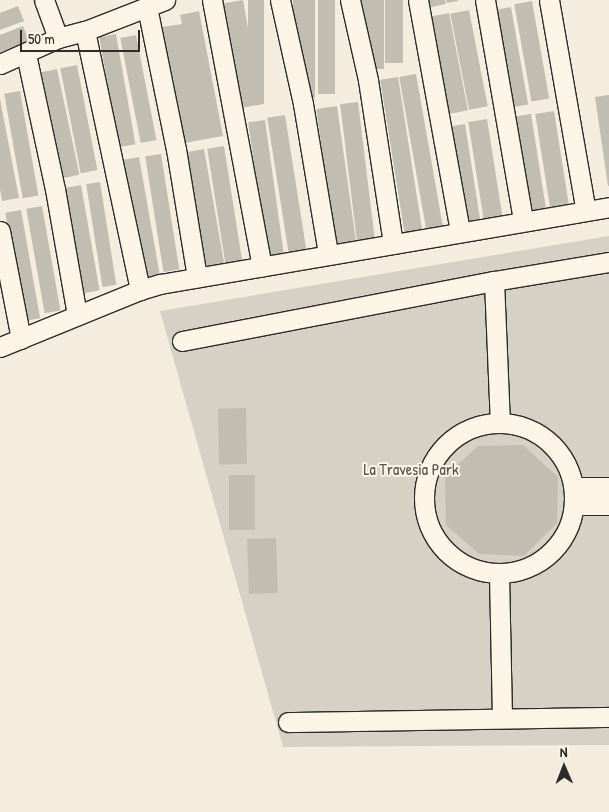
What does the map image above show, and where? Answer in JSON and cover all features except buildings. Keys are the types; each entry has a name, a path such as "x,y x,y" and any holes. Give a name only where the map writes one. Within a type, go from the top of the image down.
{"street":[{"path":"44,0 58,38"},
{"path":"212,0 262,266"},
{"path":"280,0 303,104 328,254"},
{"path":"350,0 368,80 393,244"},
{"path":"418,0 460,232"},
{"path":"485,0 524,221"},
{"path":"549,0 586,211"},
{"path":"0,64 26,54 58,38 85,31 156,3 176,149 197,276"},
{"path":"85,31 140,290"},
{"path":"26,54 55,189 77,315"},
{"path":"0,347 140,290 197,276 609,207"},
{"path":"0,230 21,339"},
{"path":"182,341 494,281 609,262"},
{"path":"494,281 500,422"},
{"path":"500,422 534,431 561,454 574,496 562,540 535,565 499,574 460,564 432,536 422,497 433,459 461,432 500,422"},
{"path":"574,496 609,488"},
{"path":"574,496 609,505"},
{"path":"499,574 502,718"},
{"path":"288,722 609,717"}],"green space":[{"name":"La Travesia Park","path":"609,236 609,745 283,747 160,311"}]}
